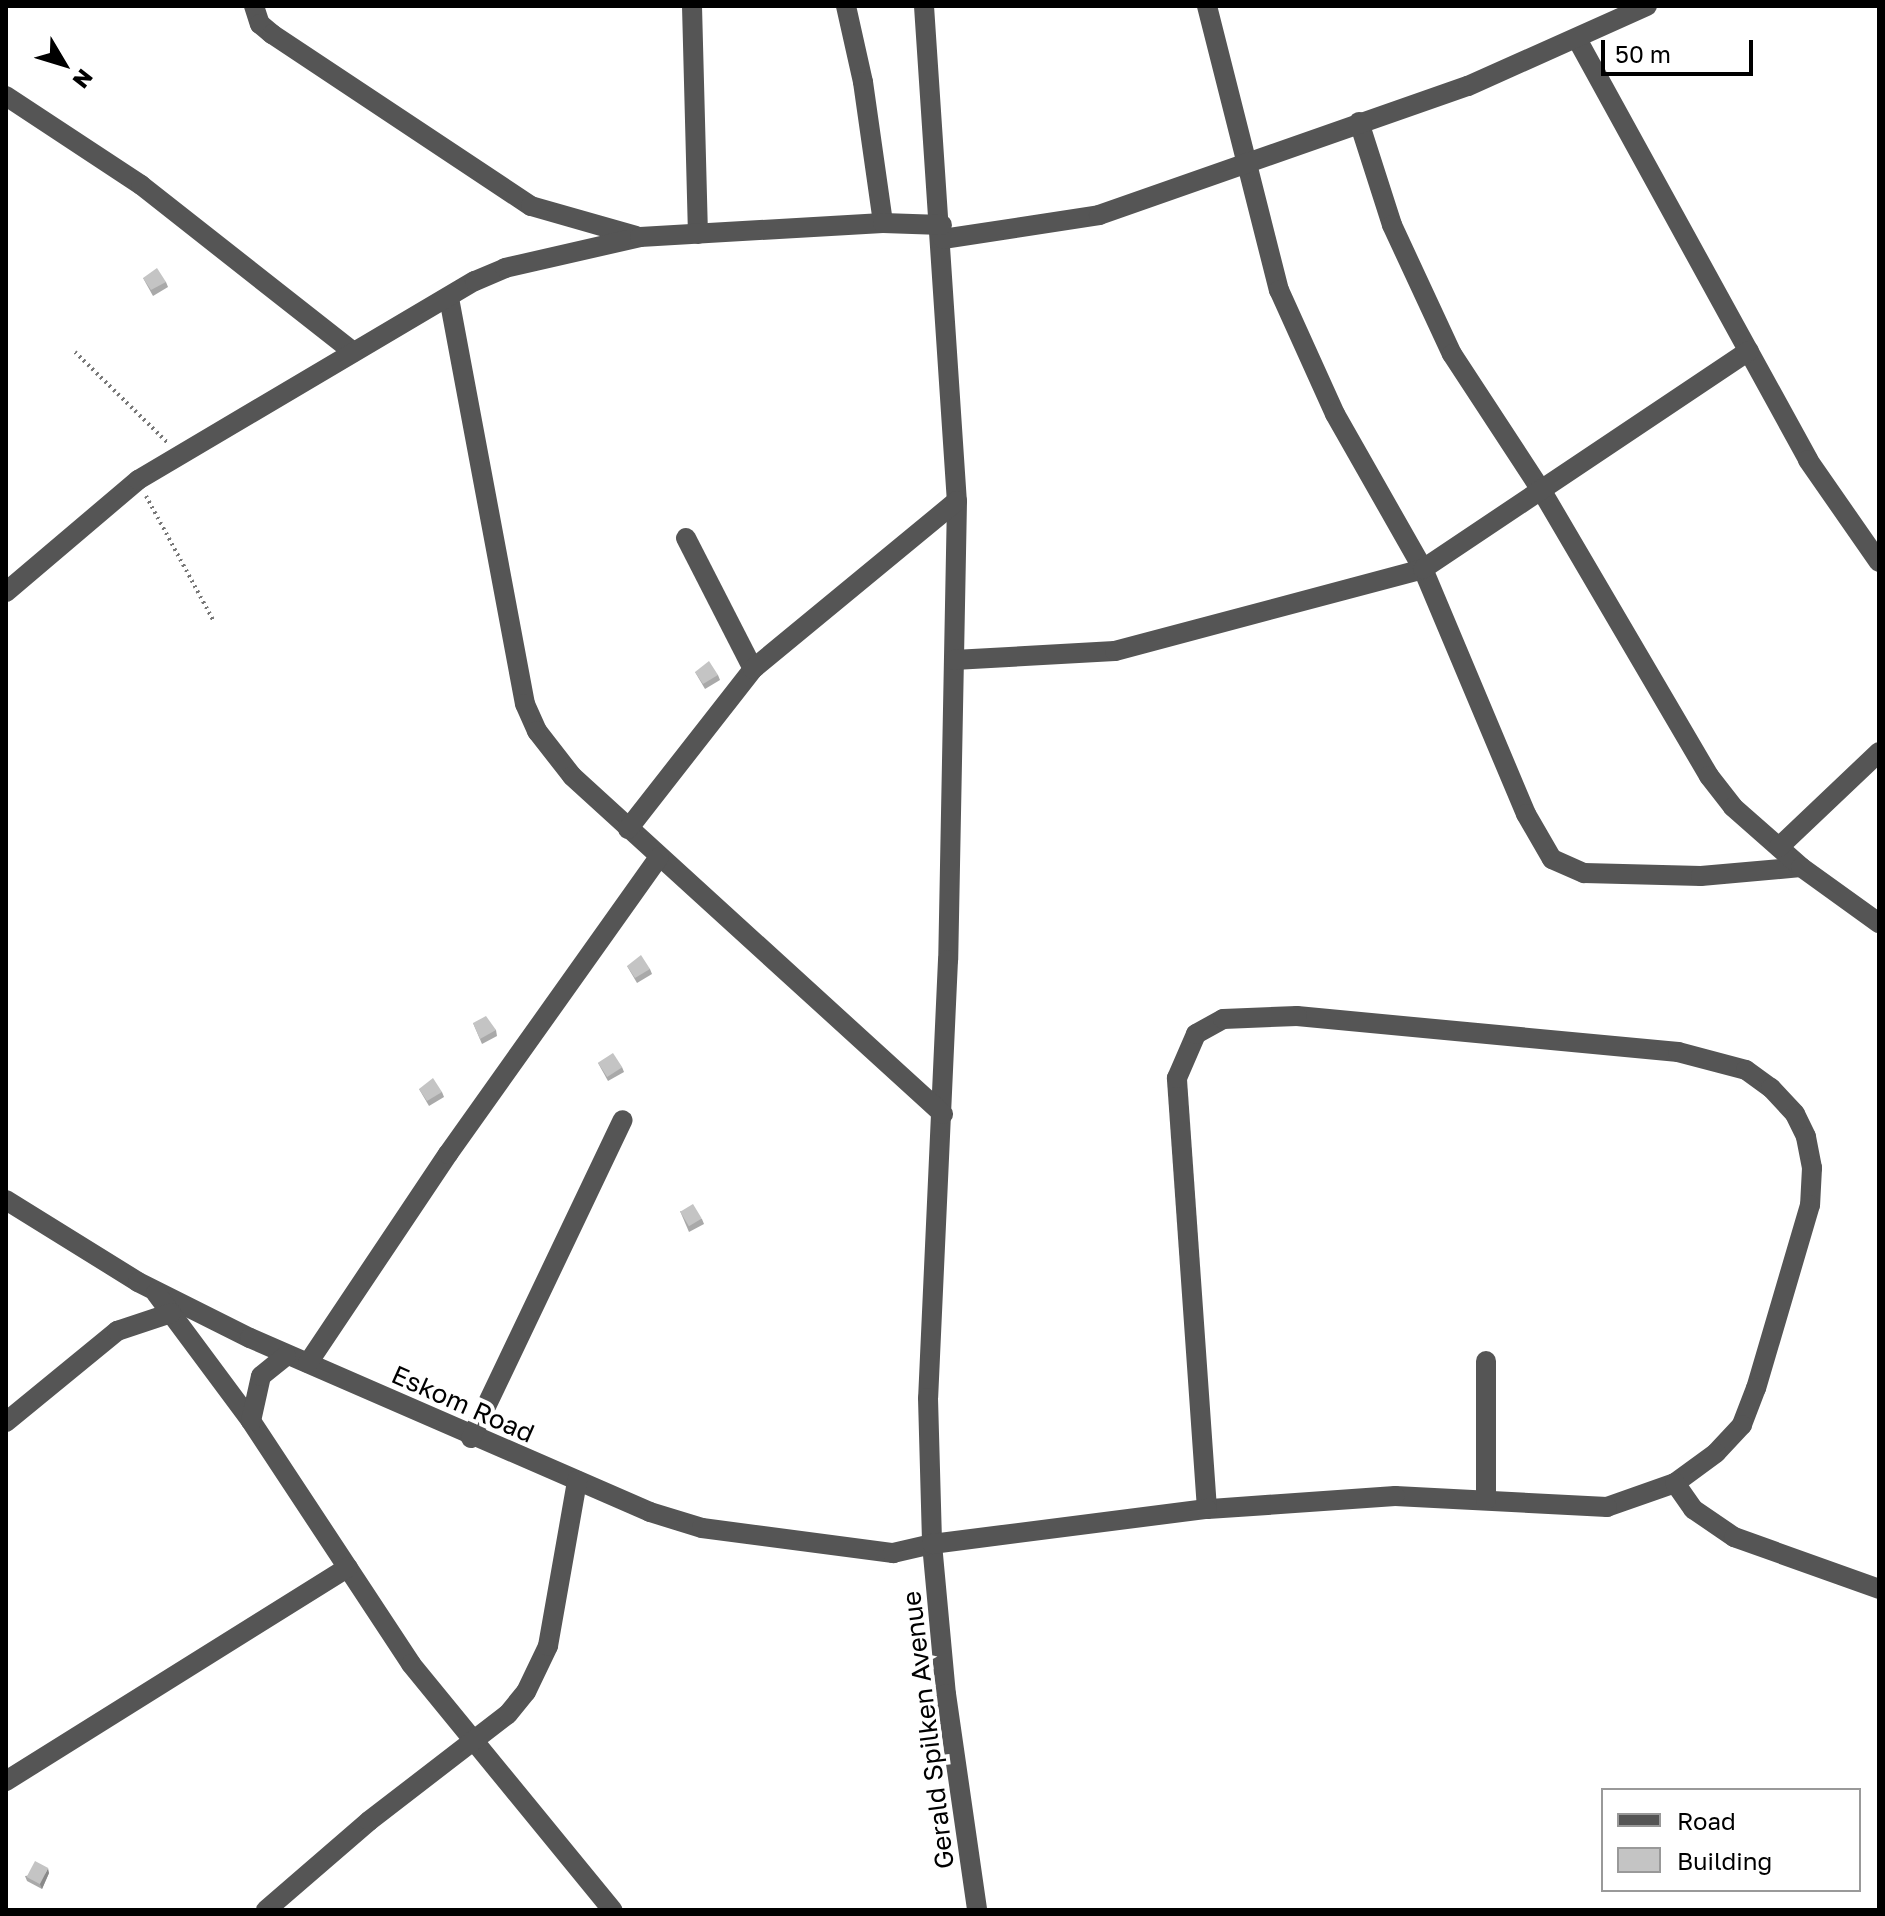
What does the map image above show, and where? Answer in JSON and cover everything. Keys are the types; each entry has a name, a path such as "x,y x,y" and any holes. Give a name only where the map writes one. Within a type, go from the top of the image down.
{"street":[{"path":"254,6 260,24 272,34 531,206 640,237"},
{"path":"692,6 698,234"},
{"path":"846,6 863,82 883,223"},
{"name":"Gerald Spilken Avenue","path":"924,6 942,232 957,501 943,1114 928,1398 932,1544 946,1694 977,1910"},
{"path":"1207,6 1243,163 1279,290 1303,347 1423,569 1526,814 1561,867 1584,873 1701,876 1801,867"},
{"path":"6,592 138,480 353,352 505,268 640,237 883,223 942,232 1099,215 1468,86 1647,6"},
{"path":"1577,39 1834,503 1879,562"},
{"path":"6,96 141,185 353,352"},
{"path":"1359,122 1420,292 1452,354 1543,493 1709,776 1733,807 1801,867 1879,923"},
{"path":"449,298 525,704 551,753 628,829 943,1114"},
{"path":"954,660 1115,651 1423,569 1543,493 1749,351"},
{"path":"628,829 753,669 957,501"},
{"path":"686,538 753,669"},
{"path":"1779,847 1879,752"},
{"path":"308,1363 448,1154 659,857"},
{"path":"1207,1509 1177,1078 1196,1034 1223,1019 1297,1016 1678,1052 1731,1065 1771,1088 1795,1114 1806,1137 1812,1168 1810,1205 1742,1425 1675,1483 1693,1509 1734,1537 1878,1586"},
{"path":"471,1438 623,1120"},
{"name":"Eskom Road","path":"6,1200 152,1289 286,1356 308,1363 471,1438 702,1528 893,1553 932,1544 1207,1509 1395,1496 1607,1507 1675,1483"},
{"path":"152,1289 251,1421 411,1664 471,1742 612,1910"},
{"path":"6,1422 117,1331 171,1313"},
{"path":"251,1421 261,1376 286,1356"},
{"path":"1486,1361 1486,1500"},
{"path":"266,1910 369,1821 508,1714 538,1674 548,1646 577,1481"},
{"path":"6,1781 348,1567"}],"path":[{"path":"75,352 180,455"},
{"path":"138,480 214,622"}],"building":[{"path":"157,268 166,282 151,290 143,278"},
{"path":"709,661 718,675 703,684 695,672"},
{"path":"641,955 650,969 635,978 627,966"},
{"path":"486,1016 496,1030 480,1039 473,1023"},
{"path":"613,1053 622,1067 607,1077 598,1063"},
{"path":"433,1078 442,1092 427,1101 419,1089"},
{"path":"693,1204 702,1219 689,1226 680,1212"},
{"path":"35,1861 48,1868 40,1884 27,1877"}]}
